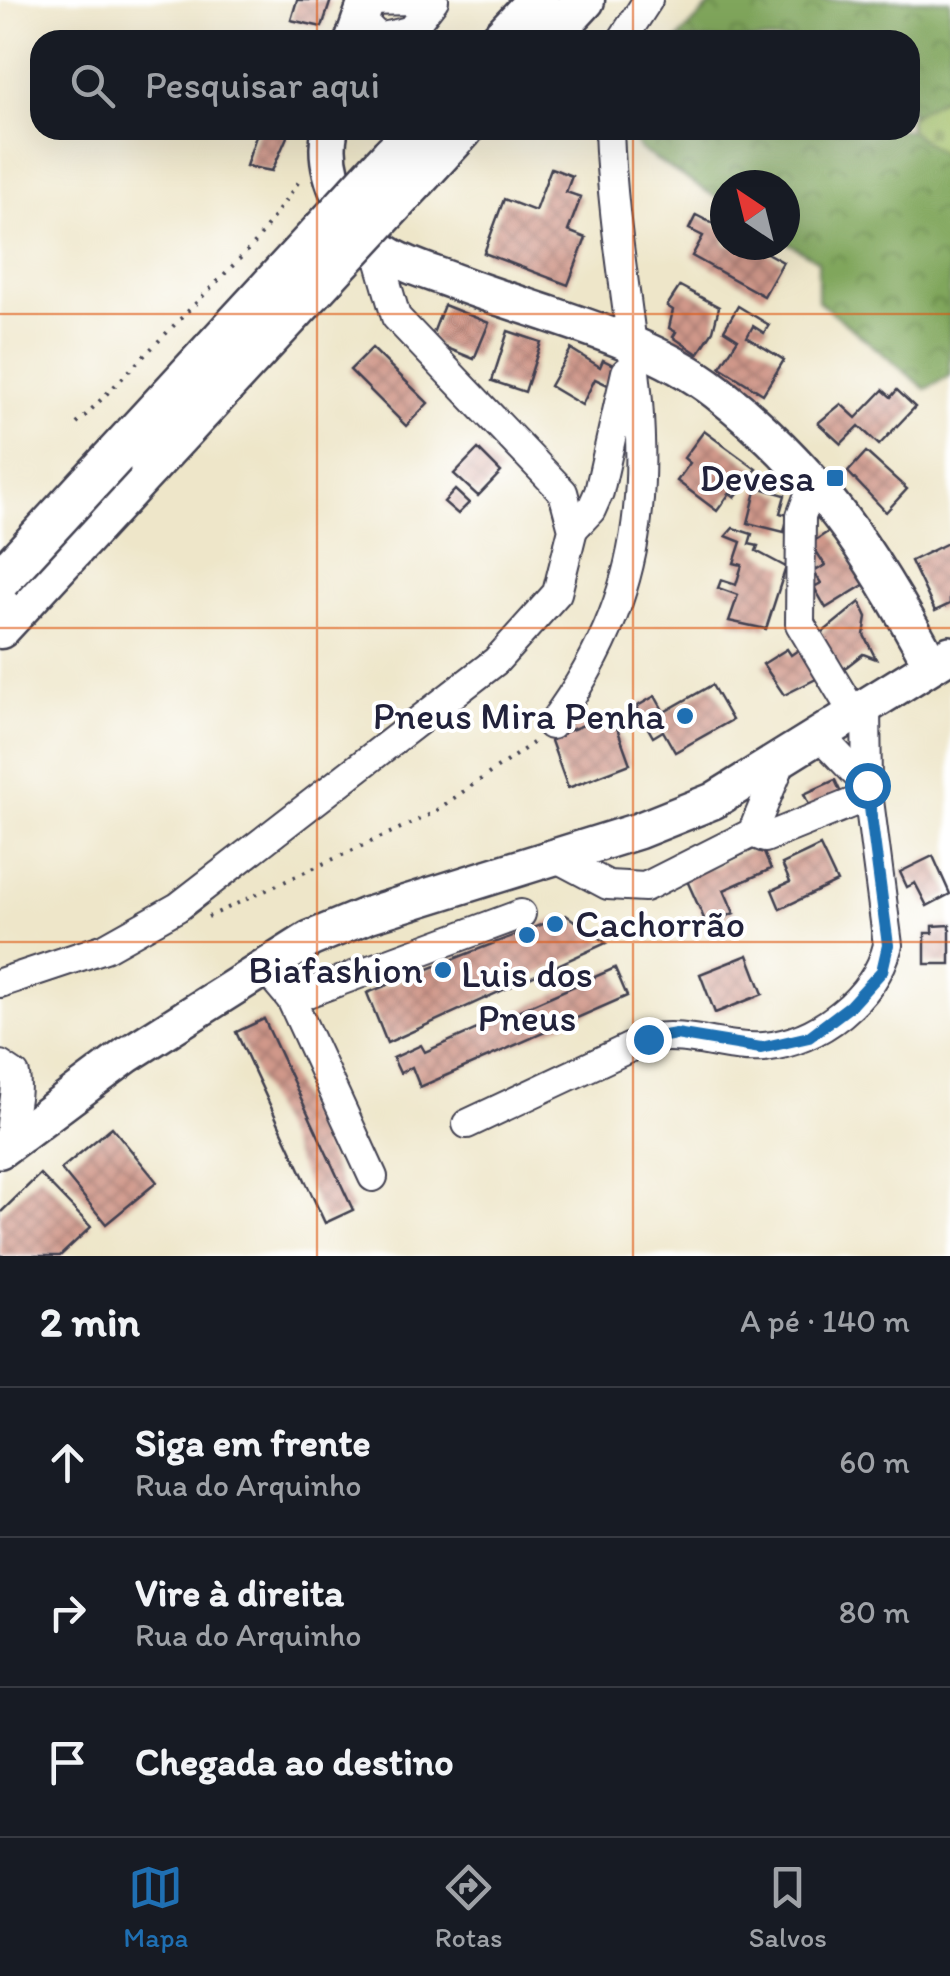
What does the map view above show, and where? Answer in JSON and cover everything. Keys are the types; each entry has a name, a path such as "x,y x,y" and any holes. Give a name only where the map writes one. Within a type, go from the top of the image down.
{"highway":[{"path":"510,30 538,0"},
{"path":"556,30 584,0"},
{"path":"0,580 407,156 441,140"},
{"path":"0,628 407,156"}],"main road":[{"path":"6,1145 127,1055 310,939 713,801 940,659 863,542 814,481 776,441 714,388 632,346 388,254 353,220 335,184 331,140"}],"street":[{"path":"362,15 416,0"},
{"path":"411,30 434,0"},
{"path":"628,30 648,0"},
{"path":"551,725 582,682 605,638 637,542 642,462 610,140"},
{"path":"0,983 105,948 202,889 496,661 557,592 573,529 564,492 396,317 374,242"},
{"path":"573,529 591,510 598,492 632,346"},
{"path":"467,1124 648,1039 676,1034 761,1048 809,1037 850,1006 882,971 888,945 860,711 800,624 801,516 814,481"},
{"path":"820,736 868,790"},
{"path":"555,857 608,885 646,887 752,834 783,758"},
{"path":"752,834 765,838 868,790"},
{"path":"476,931 482,913 477,881"},
{"path":"292,999 521,914"},
{"path":"264,967 292,999 372,1177"},
{"path":"0,1065 15,1075 18,1094 6,1145"}],"path":[{"path":"78,424 256,242 327,140"},
{"path":"202,919 422,819 507,765 551,725"}],"green space":[{"path":"715,0 950,0 950,94 920,110 920,30 686,30"},
{"path":"950,94 950,160 920,138 920,110"},
{"path":"920,138 950,160 950,376 926,389 818,301 818,261 800,250 800,170 710,170 710,194 639,149 635,140"}],"building":[{"path":"297,0 331,0 322,27 291,20"},
{"path":"255,140 286,140 272,171 246,166"},
{"path":"551,168 572,176 566,192 581,197 568,231 586,238 568,285 484,253 504,199 535,211"},
{"path":"696,215 710,222 710,260 783,262 764,296 692,256 703,236 689,229"},
{"path":"680,286 719,307 713,331 698,354 673,337 676,332 669,328 673,310 667,306"},
{"path":"444,305 489,323 474,359 430,341"},
{"path":"738,306 769,325 764,333 753,326 747,337 784,360 763,394 720,367 738,339 724,330"},
{"path":"508,331 541,342 525,392 492,381"},
{"path":"372,348 428,403 406,426 350,370"},
{"path":"571,349 600,367 603,360 617,367 612,387 595,379 582,405 550,386"},
{"path":"883,390 891,397 897,390 915,407 879,445 859,426 841,444 818,423 841,404 856,418"},
{"path":"704,431 756,469 735,497 730,493 717,511 677,481 690,463 684,458"},
{"path":"478,449 501,472 478,496 454,474"},
{"path":"866,452 907,489 886,512 848,472"},
{"path":"757,487 785,495 780,513 788,515 784,532 748,523"},
{"path":"455,490 469,503 458,514 444,502"},
{"path":"733,528 752,534 749,544 758,546 756,551 786,567 766,629 729,621 738,595 718,588 721,580 736,585 742,565 734,563 741,542 726,536"},
{"path":"831,530 865,584 826,608 814,587 821,583 814,572 825,565 811,543"},
{"path":"950,542 950,604 935,611 911,561"},
{"path":"860,602 867,617 864,635 876,659 863,654 841,671 817,637"},
{"path":"801,648 820,677 784,695 763,664 787,649 791,655"},
{"name":"Pneus Mira Penha","path":"712,685 732,720 675,752 663,731 653,737 636,707 655,696 664,712"},
{"path":"612,714 630,764 568,788 550,738"},
{"path":"835,780 841,793 810,807 804,794"},
{"path":"761,846 771,869 724,890 734,913 707,925 676,856 712,868"},
{"path":"820,846 837,882 780,909 772,890 790,882 782,864"},
{"path":"933,856 950,894 927,906 915,883 907,887 900,872"},
{"path":"566,915 606,943 387,1043 367,993"},
{"path":"950,925 950,964 925,964 925,933 933,933 933,926"},
{"path":"748,955 763,994 715,1013 700,974"},
{"path":"615,968 627,996 420,1087 412,1067 400,1073 393,1058 421,1045 425,1052"},
{"path":"264,1019 353,1210 325,1223 236,1032"},
{"path":"112,1127 157,1182 106,1224 61,1169"},
{"path":"40,1174 91,1227 60,1256 0,1256 0,1213"}],"place":[{"name":"Devesa","path":"835,478"},
{"name":"Pneus Mira Penha","path":"685,716"},
{"name":"Cachorrão","path":"555,924"},
{"name":"Luis dos Pneus","path":"527,935"},
{"name":"Biafashion","path":"443,970"}],"route":[{"path":"648,1039 676,1034 761,1048 809,1037 850,1006 882,971 888,945 867,785"}]}
